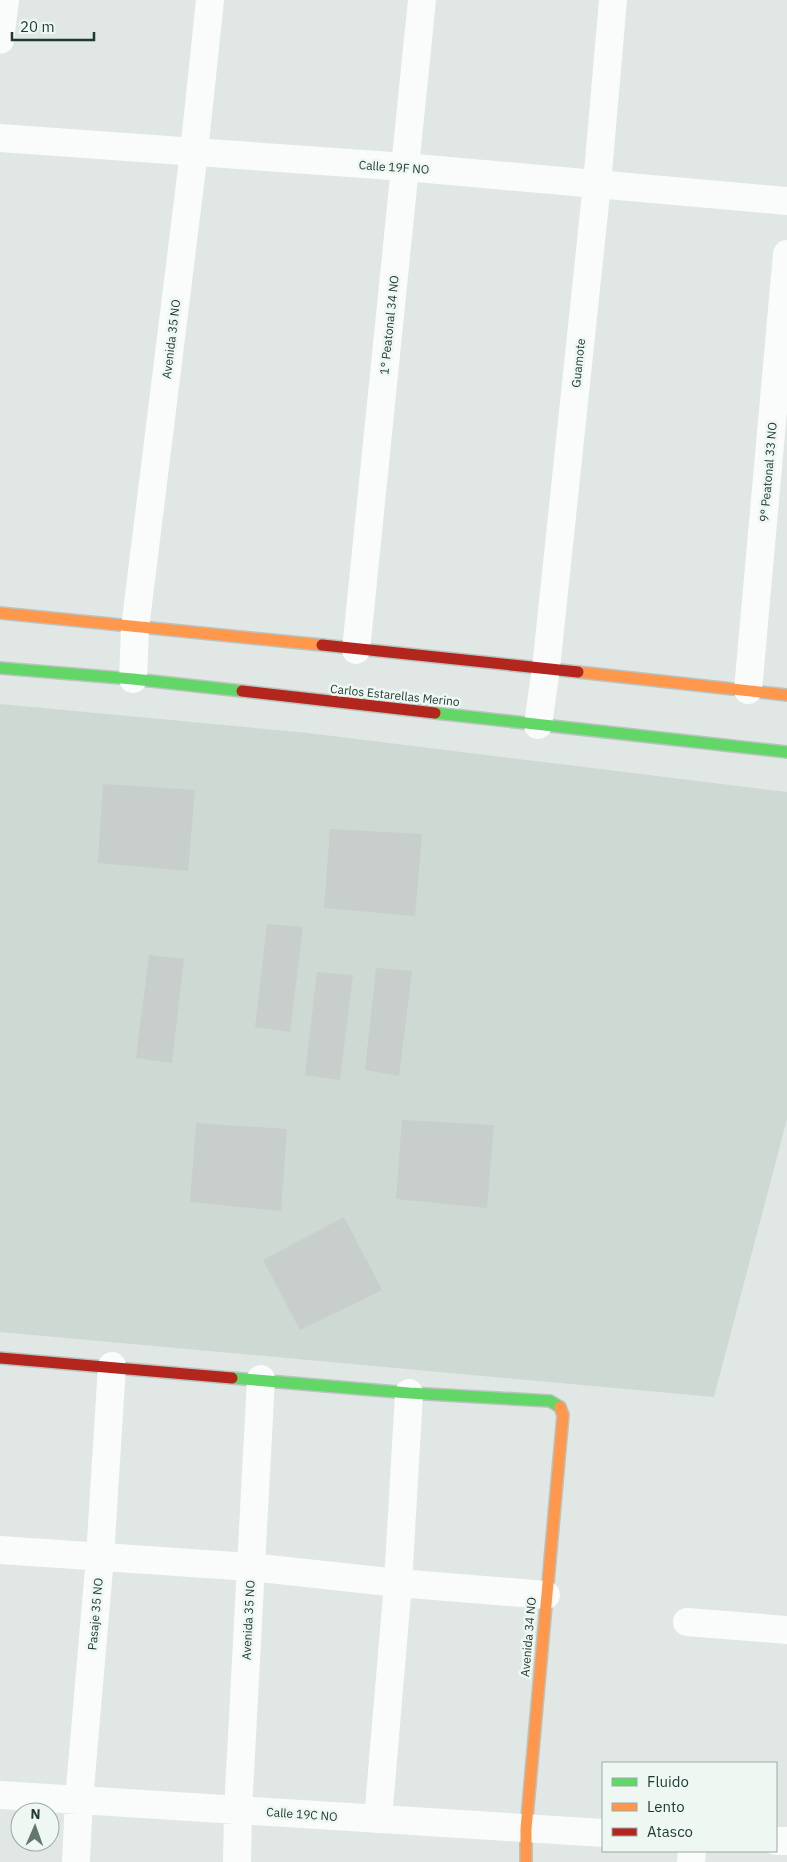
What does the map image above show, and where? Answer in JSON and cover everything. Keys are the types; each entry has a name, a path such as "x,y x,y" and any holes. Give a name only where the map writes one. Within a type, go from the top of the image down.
{"street":[{"path":"0,40 5,0"},
{"name":"Avenida 35 NO","path":"133,679 135,628 194,152 210,0"},
{"name":"1° Peatonal 34 NO","path":"356,650 422,0"},
{"name":"Guamote","path":"538,725 546,668 597,184 613,0"},
{"name":"Calle 19F NO","path":"0,138 405,168 787,202"},
{"name":"9° Peatonal 33 NO","path":"748,690 787,254"},
{"path":"0,614 546,668 787,695"},
{"name":"Carlos Estarellas Merino","path":"0,668 133,679 787,752"},
{"path":"0,1358 112,1366 409,1393 398,1583 378,1819"},
{"name":"Pasaje 35 NO","path":"76,1862 79,1800 100,1557 112,1366"},
{"name":"Avenida 35 NO","path":"237,1862 250,1568 261,1379"},
{"name":"Avenida 34 NO","path":"409,1393 550,1401 562,1408 563,1415 526,1829 526,1862"},
{"path":"0,1550 250,1568 546,1595"},
{"path":"688,1622 787,1630"},
{"name":"Calle 19C NO","path":"0,1795 602,1833"}],"shaded area":[{"path":"0,704 308,733 787,792 787,1119 714,1397 0,1332"}],"building":[{"path":"103,784 195,790 188,871 98,863"},
{"path":"330,829 422,834 415,916 324,908"},
{"path":"267,924 303,927 290,1032 255,1027"},
{"path":"149,955 184,959 172,1063 136,1058"},
{"path":"376,968 412,971 399,1076 365,1070"},
{"path":"317,972 353,975 340,1080 305,1075"},
{"path":"402,1120 494,1125 487,1208 396,1199"},
{"path":"196,1123 287,1129 281,1211 190,1202"},
{"path":"344,1217 382,1290 300,1330 263,1260"}],"traffic: fast":[{"path":"0,668 133,679 242,691"},
{"path":"435,713 787,752"},
{"path":"232,1378 409,1393 550,1401 560,1407"}],"traffic: slow":[{"path":"0,613 322,645"},
{"path":"578,672 787,695"},
{"path":"526,1862 526,1829 563,1415 560,1407"}],"traffic: jam":[{"path":"322,645 578,672"},
{"path":"242,691 435,713"},
{"path":"0,1358 232,1378"}]}
